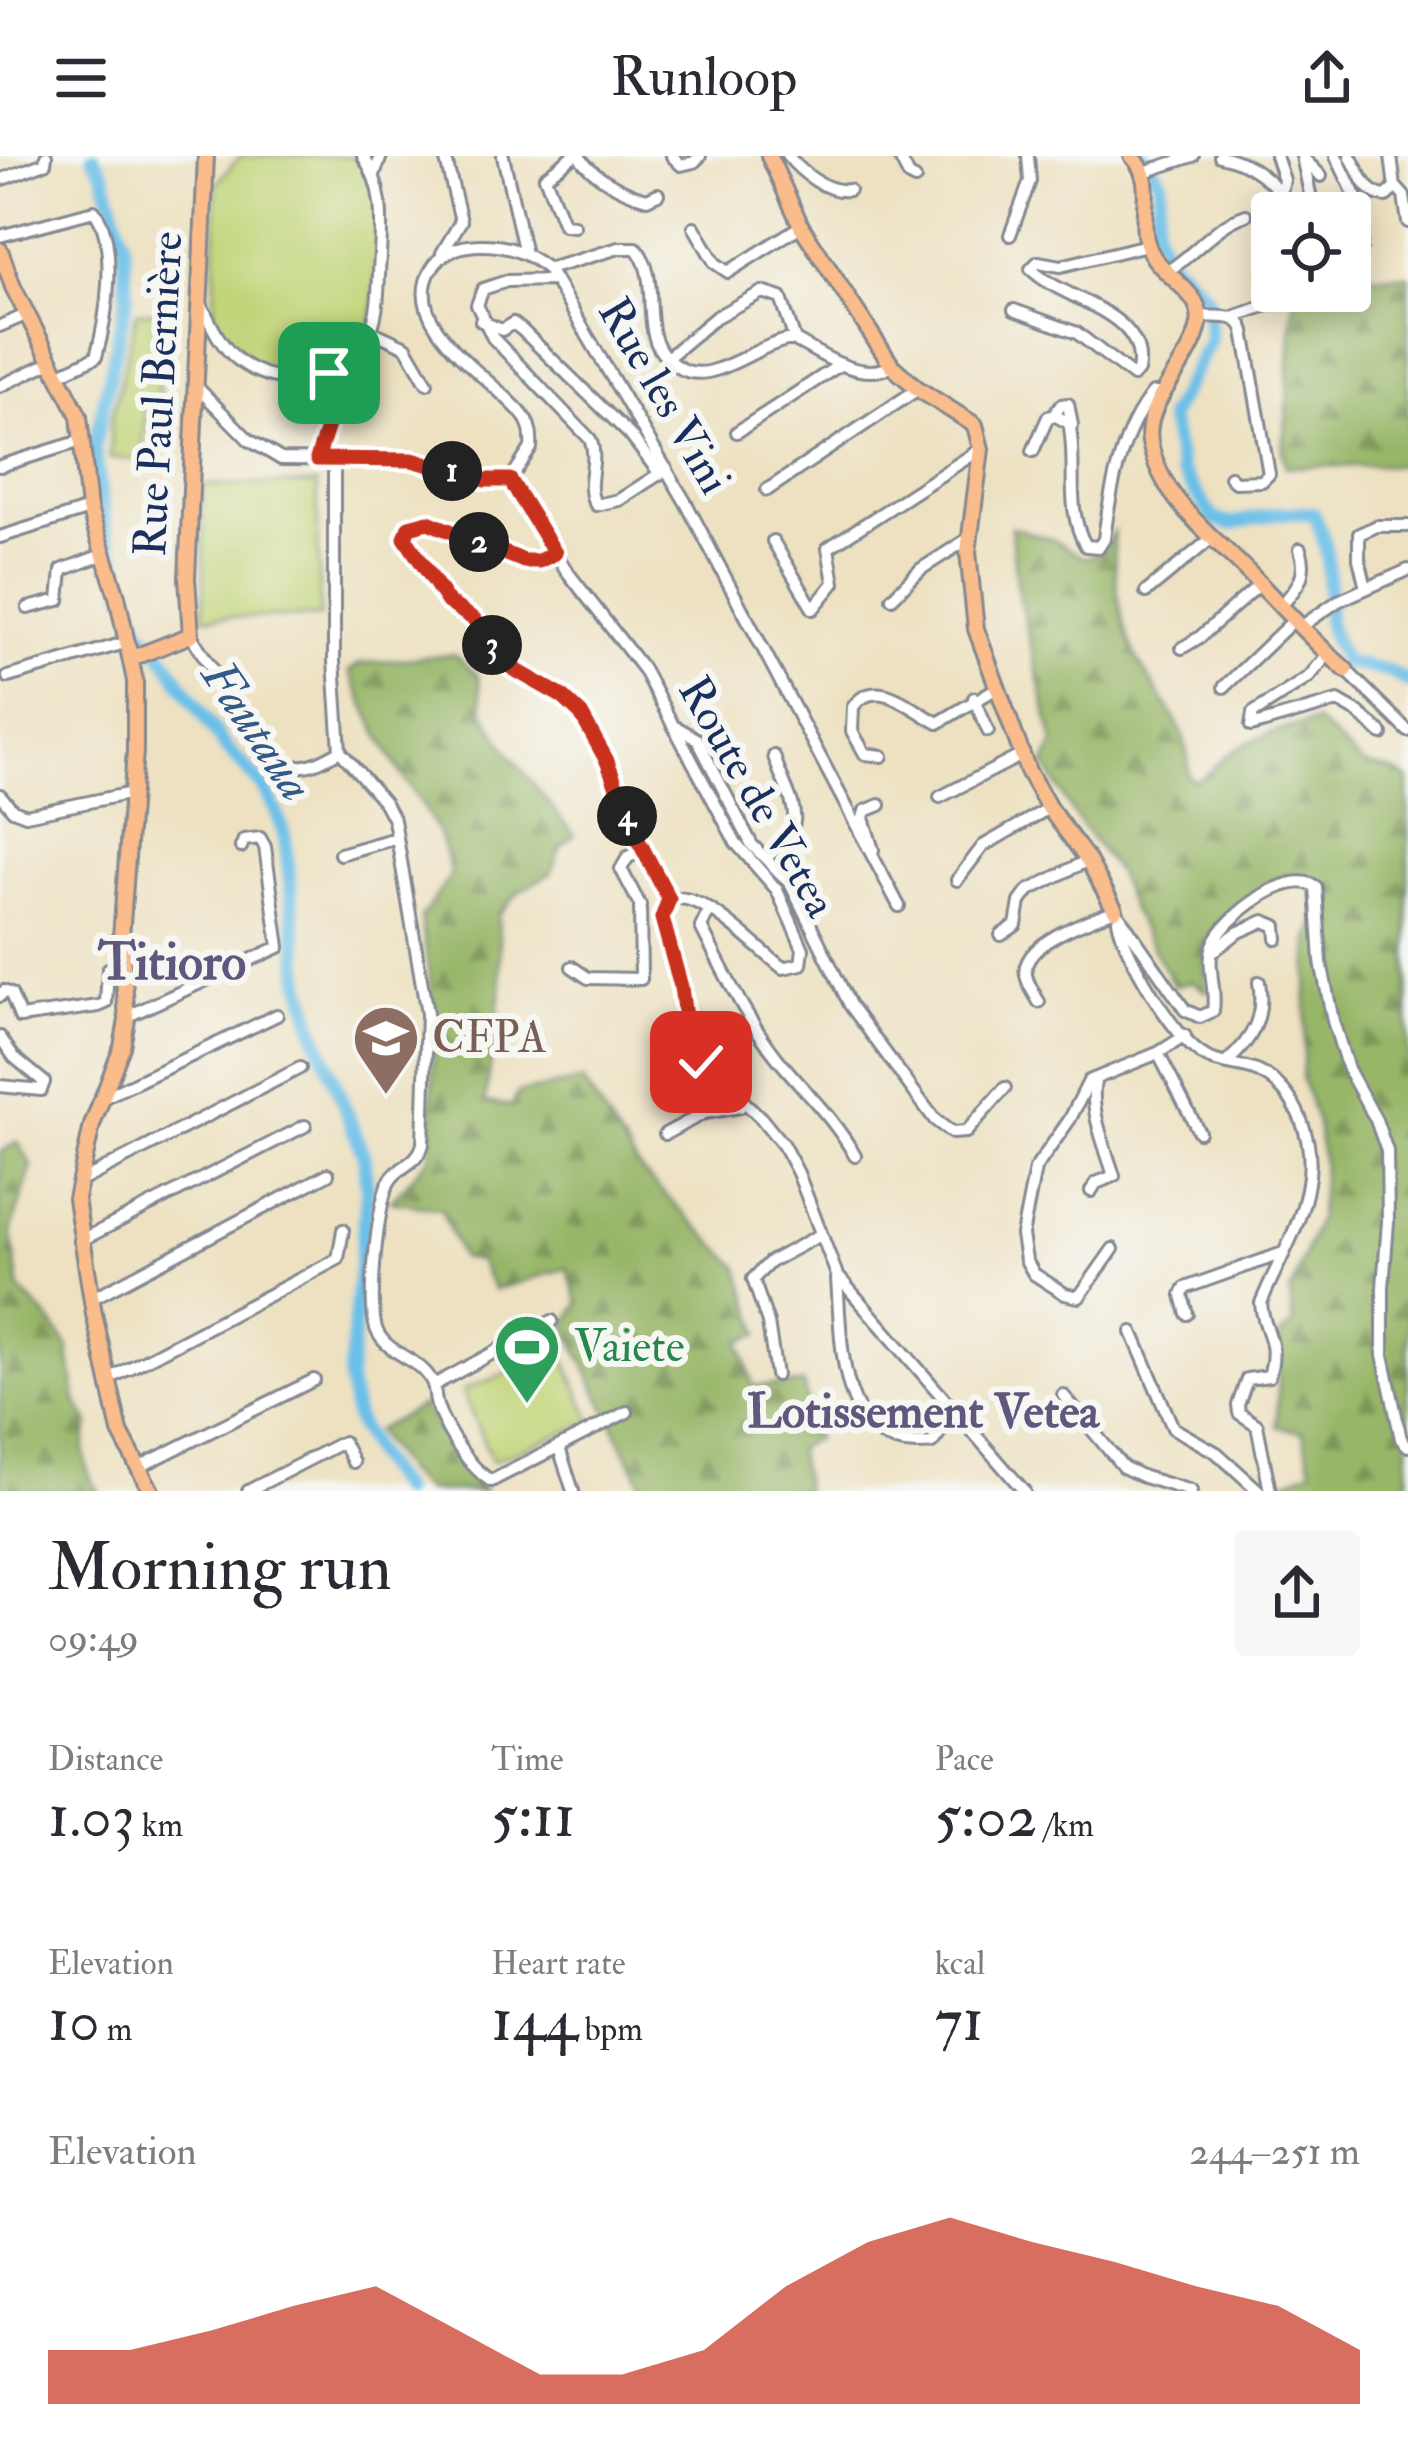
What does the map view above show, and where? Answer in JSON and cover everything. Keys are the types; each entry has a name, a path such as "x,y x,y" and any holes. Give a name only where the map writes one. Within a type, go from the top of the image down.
{"main road":[{"name":"Rue Paul Bernière","path":"191,635 187,587 206,156"},
{"path":"770,156 801,226 892,366 917,389 970,419 979,433 981,449 968,539 973,613 1022,754 1048,808 1088,860 1115,910"},
{"path":"1132,156 1150,170 1142,227 1147,245 1172,269 1207,317 1151,419 1151,446 1167,486 1212,538 1346,670"},
{"path":"0,250 3,272 79,416 89,509 128,642 138,656 123,900 128,1016 77,1182 80,1241 107,1380 120,1432 151,1491"},
{"path":"138,656 191,635"}],"street":[{"path":"0,180 45,163 46,156"},
{"path":"200,301 220,341 248,367 285,380 326,374 355,356 370,332 377,302 382,217 374,175 363,156"},
{"path":"374,175 381,156"},
{"path":"196,386 222,415 268,454 281,459 412,460 485,480 510,480 527,459 530,429 522,413 453,351 424,288 429,271 460,221 445,156"},
{"path":"503,156 526,254"},
{"path":"574,226 562,223 545,177 576,156 628,191 647,199 658,194"},
{"path":"672,156 681,165 694,163 700,156"},
{"path":"788,156 809,176 840,192 849,190"},
{"path":"899,156 909,176 916,179"},
{"path":"1010,235 1030,181 1028,156"},
{"path":"1150,170 1193,156"},
{"path":"1220,156 1256,170 1281,192"},
{"path":"1276,156 1283,180 1281,192"},
{"path":"1336,156 1353,192"},
{"path":"1350,156 1373,194 1386,196 1395,186"},
{"path":"1391,156 1395,186 1404,196 1408,222"},
{"path":"1303,157 1321,176"},
{"path":"1303,157 1310,192"},
{"path":"0,236 94,211 102,222 108,278 96,357 0,386"},
{"path":"1172,269 1219,226 1246,215"},
{"path":"694,227 715,263 728,272 801,226"},
{"name":"Rue les Vini","path":"441,256 457,248 485,245 526,254 551,274 817,746 899,906"},
{"path":"1014,310 1077,333 1133,376 1140,357 1130,334 1104,312 1037,276 1032,266 1038,262 1060,266 1147,245"},
{"path":"482,321 502,330 513,323 522,330 663,471 619,500 596,505 589,490 596,458 590,439 493,338 482,321 478,299 490,286 551,274 619,248 636,248 644,258 650,283 655,343 666,358 688,372 709,372 776,342 795,340 869,373 892,366"},
{"path":"666,358 702,327 762,292 781,298 795,340"},
{"path":"1207,317 1233,317 1251,310"},
{"path":"0,326 28,314"},
{"path":"1230,477 1235,482 1262,481 1269,474 1244,331 1233,317"},
{"path":"370,332 406,347 427,383"},
{"path":"737,432 841,364"},
{"path":"317,459 331,416 326,374"},
{"path":"767,490 917,389"},
{"path":"1033,451 1044,420 1068,404 1074,500 1082,541 1093,548 1104,539 1113,485 1133,427 1153,393 1164,393"},
{"path":"194,426 203,412 222,415"},
{"path":"0,466 81,441"},
{"path":"773,542 813,609 834,583 828,548 981,449"},
{"path":"334,460 334,675 340,751 394,820 427,1014 423,1144 420,1154 388,1184 374,1270 374,1326 434,1384 442,1417 472,1464 491,1481 627,1412"},
{"name":"Route de Vetea","path":"510,480 555,553 643,669 736,843 777,890 803,949 801,964 783,968 709,911 682,896 669,899"},
{"path":"0,537 89,509"},
{"path":"555,553 539,561 524,561 428,522 409,527 405,538 448,602 475,620 512,668 563,697 581,714 607,761 643,851 669,899 662,918 681,987 690,1047 773,1131 793,1161 837,1275 849,1381 866,1426 882,1437 927,1445 939,1436 946,1401"},
{"path":"1366,588 1359,534 1377,526 1408,526"},
{"path":"1146,592 1212,538"},
{"path":"892,598 909,579 968,539"},
{"path":"1281,606 1301,581 1300,549"},
{"path":"28,608 59,600 62,570 102,555"},
{"path":"1225,687 1298,623 1408,570"},
{"path":"1182,648 1260,584"},
{"path":"191,635 226,690 283,761 300,767 340,751"},
{"path":"8,677 128,642"},
{"path":"1328,654 1309,677 1253,713 1251,726 1338,700 1382,734"},
{"path":"1346,670 1408,731"},
{"path":"882,755 865,754 852,731 850,718 859,698 875,690 901,709 938,723 997,688"},
{"path":"974,698 988,731"},
{"path":"676,727 697,740 745,832 790,883 850,1005 944,1129 960,1134 974,1127 1004,1088"},
{"path":"940,797 1022,754"},
{"path":"766,857 793,832 795,823 792,799 774,756"},
{"path":"0,795 26,815 132,793"},
{"path":"875,865 863,818 866,811 880,805"},
{"path":"957,880 983,846 1048,808"},
{"path":"128,1016 279,946 265,847 260,838 252,837 242,847"},
{"path":"340,854 396,838"},
{"path":"572,967 588,978 641,979 640,905 621,869 628,857 643,851"},
{"path":"1001,935 1016,925 1020,902 1028,891 1088,860"},
{"path":"1115,910 1150,964 1193,1016 1207,1015 1213,1010 1215,939 1274,887 1298,880 1316,887 1321,962 1333,1021 1348,1069 1385,1139 1388,1222 1383,1355 1401,1439 1408,1446"},
{"path":"1039,1002 1026,977 1029,960 1053,937 1115,910"},
{"path":"1115,910 1123,943 1139,974 1199,1053 1269,1077 1284,1089 1296,1109 1310,1170 1305,1200 1261,1303 1272,1333 1272,1368 1269,1376 1246,1379 1238,1405 1239,1413 1257,1425 1270,1491"},
{"path":"709,911 701,927 740,1001 780,1061 830,1115 855,1156"},
{"path":"1212,959 1220,944 1255,924 1272,922 1277,939"},
{"path":"0,996 11,994 20,1017 99,1006 109,996 108,969 123,964"},
{"path":"1226,1064 1256,1030 1262,1001 1259,982"},
{"path":"101,1099 277,1015"},
{"path":"1113,1250 1085,1294 1073,1297 1034,1274 1022,1235 1035,1168 1070,1119 1089,1081 1158,1053 1185,1036"},
{"path":"0,1037 14,1058 44,1082 40,1090 0,1087"},
{"path":"1158,1053 1199,1132"},
{"path":"77,1182 300,1068"},
{"path":"1091,1191 1114,1176 1092,1090 1100,1075"},
{"path":"665,1134 704,1113 740,1106 744,1101"},
{"path":"80,1241 305,1126"},
{"path":"91,1299 328,1174"},
{"path":"107,1380 338,1259 343,1230"},
{"path":"776,1375 768,1323 753,1279 770,1262 820,1235"},
{"path":"1187,1314 1185,1288 1283,1253"},
{"path":"837,1275 946,1401 1006,1480 1024,1491"},
{"path":"434,1384 552,1321"},
{"path":"1132,1332 1173,1428 1217,1454 1259,1491"},
{"path":"137,1468 314,1380"},
{"path":"1063,1395 1123,1467 1191,1491"},
{"path":"248,1491 343,1442 353,1462"},
{"path":"561,1446 573,1491"}],"green space":[{"path":"240,156 359,156 379,200 373,319 351,357 314,375 263,371 233,346 214,313 216,184"},
{"path":"1408,275 1408,465 1286,467 1283,445 1293,312 1371,312 1371,276"},
{"path":"137,312 160,312 158,404 146,406 143,459 110,458 111,421"},
{"path":"317,484 320,617 204,617 203,485"},
{"path":"1011,527 1051,539 1085,558 1103,551 1113,532 1124,625 1143,669 1178,727 1188,775 1195,781 1246,744 1317,722 1363,764 1408,779 1408,1491 1289,1491 1287,1480 1312,1469 1303,1432 1277,1426 1280,1336 1293,1325 1290,1293 1319,1216 1323,1167 1317,1123 1302,1080 1310,939 1326,896 1323,883 1289,875 1257,890 1211,934 1206,991 1192,981 1174,986 1116,871 1074,815 1045,765 1054,743 1016,583"},
{"path":"453,654 478,675 483,711 510,755 574,835 560,848 551,873 520,891 498,914 501,989 485,1102 512,1106 518,1093 582,1081 642,1172 739,1267 760,1334 740,1341 753,1386 803,1384 816,1438 797,1448 805,1491 645,1491 566,1326 579,1303 567,1268 494,1290 479,1261 461,1258 441,1209 391,1201 430,1157 435,1013 421,918 451,875 434,824 385,746 349,671 360,664"},
{"path":"18,1142 32,1166 11,1231 20,1290 68,1346 76,1400 89,1424 84,1450 87,1468 99,1491 0,1491 0,1152"},
{"name":"Vaiete","path":"561,1351 592,1421 492,1461 462,1391"},
{"path":"423,1405 455,1457 484,1491 426,1491 375,1431"}],"waterway":[{"name":"Fautaua","path":"93,156 103,172 124,244 127,297 94,447 106,534 140,630 223,744 264,788 285,838 301,981 316,1035 364,1156 367,1192 349,1380 356,1419 401,1491"},
{"path":"1144,156 1161,181 1155,230 1170,260 1207,297 1210,340 1169,417 1181,471 1214,519 1230,524 1279,513 1313,513 1326,551 1328,622 1344,662 1390,672 1408,682"}],"place":[{"name":"CFPA","path":"386,1097"},
{"name":"Vaiete","path":"527,1406"}],"district":[{"name":"Titioro","path":"172,963"},
{"name":"Lotissement Vetea","path":"923,1412"}],"route":[{"path":"329,373 331,416 317,459 412,460 485,480 510,480 555,553 539,561 524,561 428,522 409,527 405,538 448,602 475,620 519,674 563,697 577,710 598,743 635,834 669,899 662,918 681,987 688,1040 701,1062"}]}
